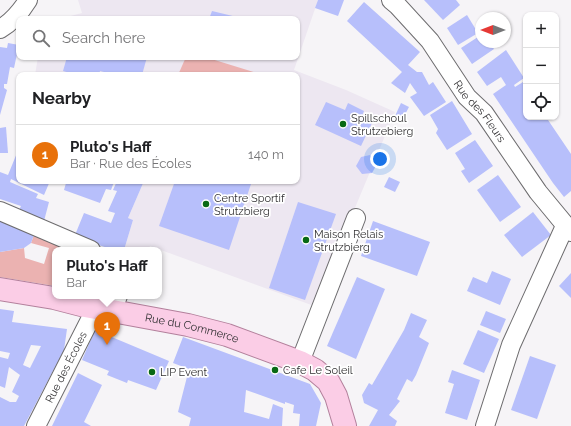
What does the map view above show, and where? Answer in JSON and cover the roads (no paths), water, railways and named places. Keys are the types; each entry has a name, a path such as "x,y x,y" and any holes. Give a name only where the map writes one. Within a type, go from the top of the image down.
{"main road":[{"name":"Rue du Commerce","path":"0,289 52,298"},
{"name":"Rue du Commerce","path":"62,299 109,305 227,335 300,362 315,370 328,381 336,396 345,426"}],"street":[{"path":"16,16 28,0"},
{"name":"Rue des Fleurs","path":"391,0 430,41 467,97 484,113 538,192 568,229 511,345 485,426"},
{"path":"0,29 11,22 16,16"},
{"path":"0,211 84,247"},
{"path":"300,362 356,218"},
{"name":"Rue des Écoles","path":"36,426 109,305"}],"place":[{"name":"Spillschoul Strutzebierg","path":"343,124"},
{"name":"Centre Sportif Strutzbierg","path":"206,204"},
{"name":"Maison Relais Strutzbierg","path":"306,240"},
{"name":"Pluto's Haff","path":"107,345"},
{"name":"Cafe Le Soleil","path":"275,370"},
{"name":"LIP Event","path":"152,372"}]}
